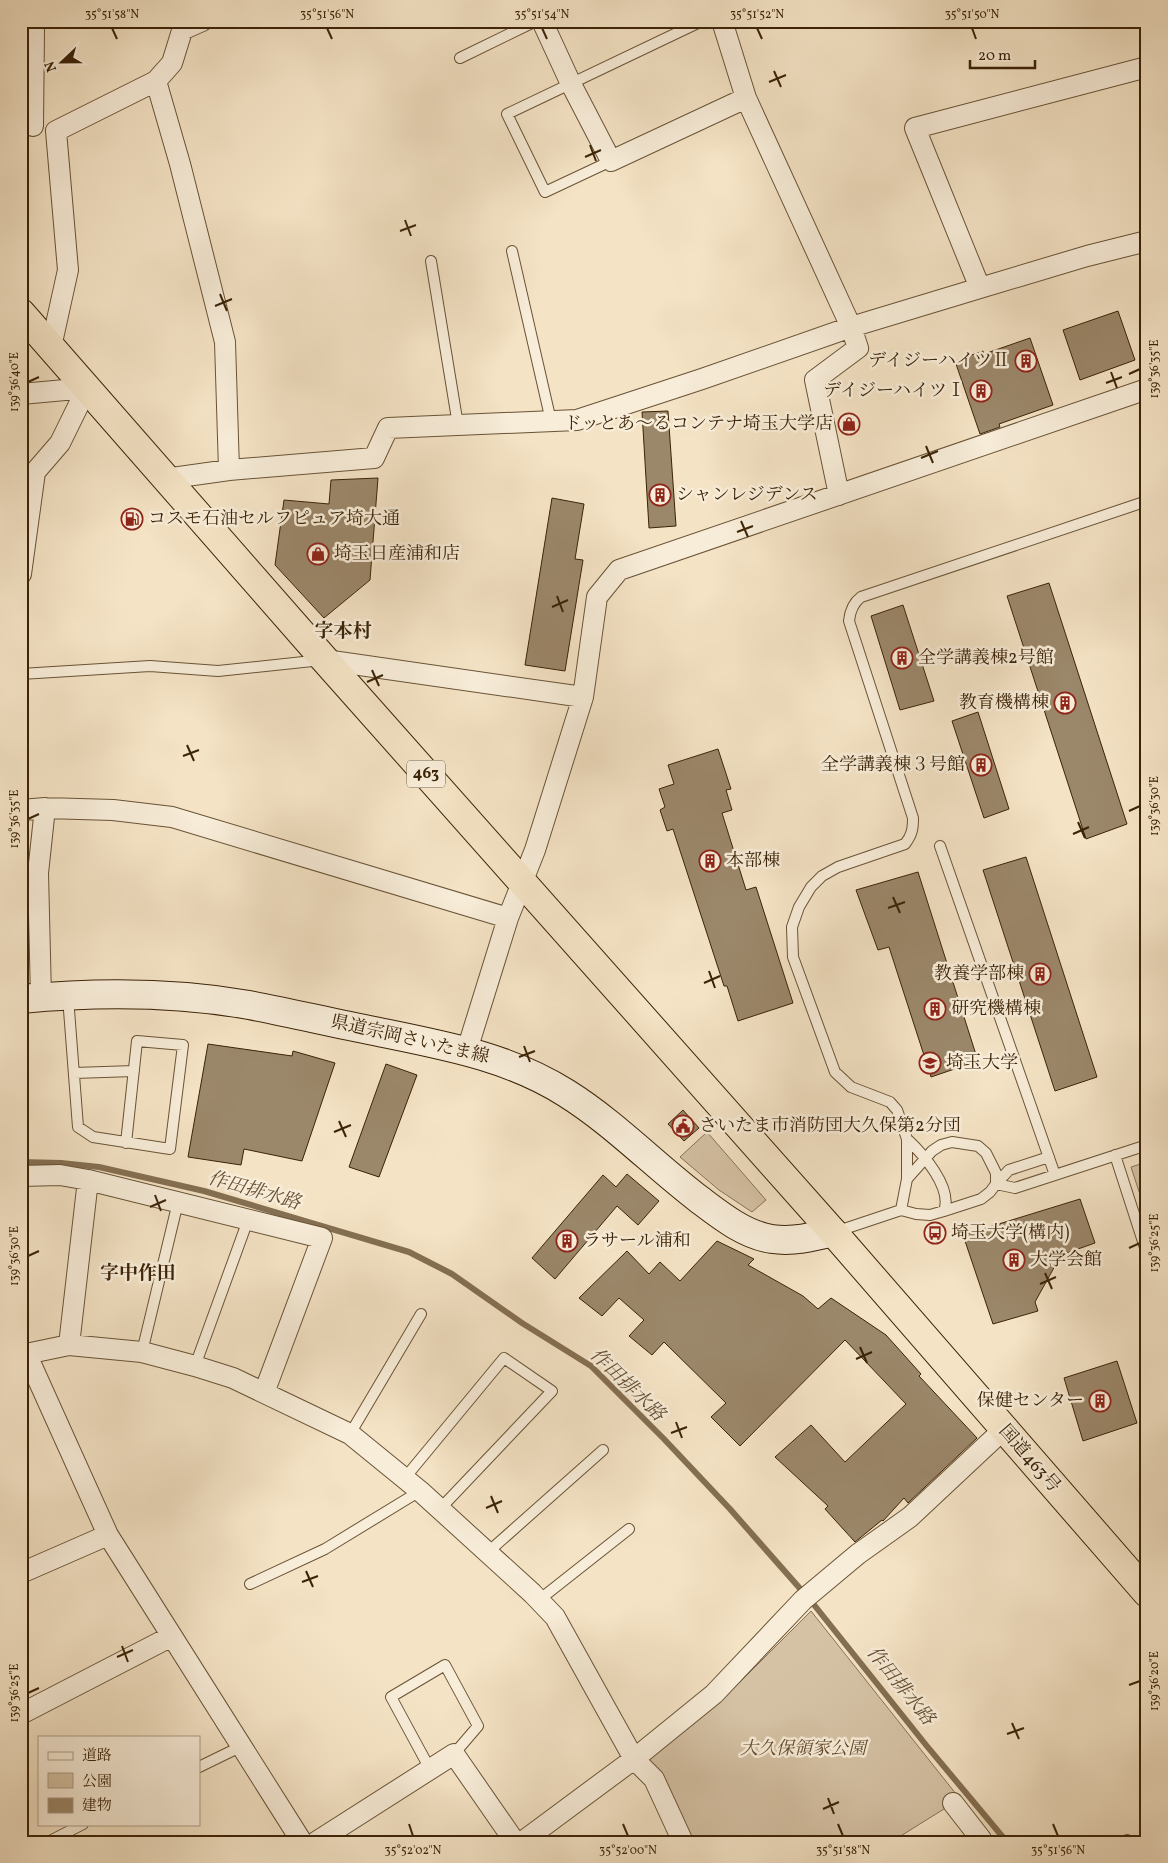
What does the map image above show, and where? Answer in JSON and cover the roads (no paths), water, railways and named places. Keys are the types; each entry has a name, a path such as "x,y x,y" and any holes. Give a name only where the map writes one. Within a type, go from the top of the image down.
{"highway":[{"name":"463","path":"21,314 325,660 833,1232"},
{"name":"国道463号","path":"833,1232 1147,1594"}],"main road":[{"name":"県道宗岡さいたま線","path":"31,998 113,994 248,1005 467,1050 553,1084 582,1103 721,1216 746,1231 771,1239 789,1240 808,1239 833,1232"}],"street":[{"path":"30,21 34,29 27,127 56,131 156,81 172,63 184,25 202,21"},
{"path":"542,21 571,84 611,160 746,98"},
{"path":"722,21 746,98 851,327 858,348 815,380 840,495"},
{"path":"980,288 915,128 1147,66"},
{"path":"156,81 180,164 225,342 229,470"},
{"path":"51,347 68,270 56,131"},
{"path":"165,479 229,470 374,458 388,428 577,420 851,327 1086,256 1147,241"},
{"path":"21,394 87,388"},
{"path":"21,574 26,499 35,472 60,443 87,388"},
{"path":"467,1050 508,918 521,881 535,850 583,697 598,597 619,570 1147,389"},
{"path":"325,660 583,697"},
{"path":"21,810 45,808 113,810 172,817 508,918"},
{"path":"31,998 38,916 38,874 45,808"},
{"path":"21,1176 60,1175 88,1180 322,1238 264,1393"},
{"path":"69,1345 88,1180"},
{"path":"302,1842 108,1536 24,1354 69,1345 142,1352 233,1378 350,1434 412,1485 539,1600 555,1617 634,1759 654,1779 680,1841"},
{"path":"522,1842 634,1759 714,1694 807,1596 858,1554 910,1517 1004,1430"},
{"path":"21,1573 108,1536"},
{"path":"21,1714 172,1636"},
{"path":"316,1842 454,1754 516,1842"},
{"path":"953,1803 980,1841"}],"lane":[{"path":"460,58 536,21"},
{"path":"611,160 545,192 507,114 702,21"},
{"path":"512,250 551,421"},
{"path":"431,261 458,425"},
{"path":"901,1210 907,1179 907,1140 897,1110 890,1102 851,1087 835,1072 793,957 792,927 811,887 822,876 838,867 905,844 913,828 913,818 850,621 850,613 853,605 861,597 1147,501"},
{"path":"21,674 150,666 218,670 325,660"},
{"path":"940,846 1055,1175"},
{"path":"68,996 78,1127 93,1137 126,1143 170,1149 183,1045 136,1041 126,1143"},
{"path":"74,1073 134,1071"},
{"path":"907,1140 926,1157 936,1173 946,1198 947,1204 944,1211"},
{"path":"907,1179 926,1157 941,1145 952,1142 978,1146 986,1153 996,1173 996,1184"},
{"path":"996,1184 1015,1188 1147,1145"},
{"path":"1115,1155 1147,1254"},
{"path":"833,1232 901,1210 930,1215 981,1199 990,1192 1009,1170 1049,1157"},
{"path":"142,1352 178,1202"},
{"path":"195,1366 248,1220"},
{"path":"350,1434 421,1314"},
{"path":"250,1584 325,1549 412,1485 504,1358 552,1391 439,1510"},
{"path":"487,1553 603,1450"},
{"path":"539,1600 629,1529"},
{"path":"430,1769 391,1697 445,1665 478,1726 454,1754"},
{"path":"200,1767 242,1746"},
{"path":"48,1842 79,1826"}],"waterway":[{"name":"作田排水路","path":"21,1162 61,1163 99,1167 204,1191 409,1252 452,1274 522,1323 591,1366 730,1509 811,1601 926,1745 1007,1842"}],"place":[{"name":"デイジーハイツⅡ","path":"1026,361"},
{"name":"デイジーハイツⅠ","path":"981,391"},
{"name":"ドッとあ～るコンテナ埼玉大学店","path":"849,424"},
{"name":"シャンレジデンス","path":"660,495"},
{"name":"コスモ石油セルフピュア埼大通","path":"132,519"},
{"name":"埼玉日産浦和店","path":"318,554"},
{"name":"全学講義棟2号館","path":"902,658"},
{"name":"教育機構棟","path":"1065,703"},
{"name":"全学講義棟３号館","path":"981,765"},
{"name":"本部棟","path":"710,861"},
{"name":"教養学部棟","path":"1040,974"},
{"name":"研究機構棟","path":"935,1009"},
{"name":"埼玉大学","path":"930,1063"},
{"name":"さいたま市消防団大久保第2分団","path":"683,1126"},
{"name":"埼玉大学(構内)","path":"935,1233"},
{"name":"ラサール浦和","path":"567,1241"},
{"name":"大学会館","path":"1014,1260"},
{"name":"保健センター","path":"1100,1401"}],"district":[{"name":"字本村","path":"343,632"},
{"name":"字中作田","path":"138,1274"}],"park label":[{"name":"大久保領家公園","path":"803,1749"}]}
